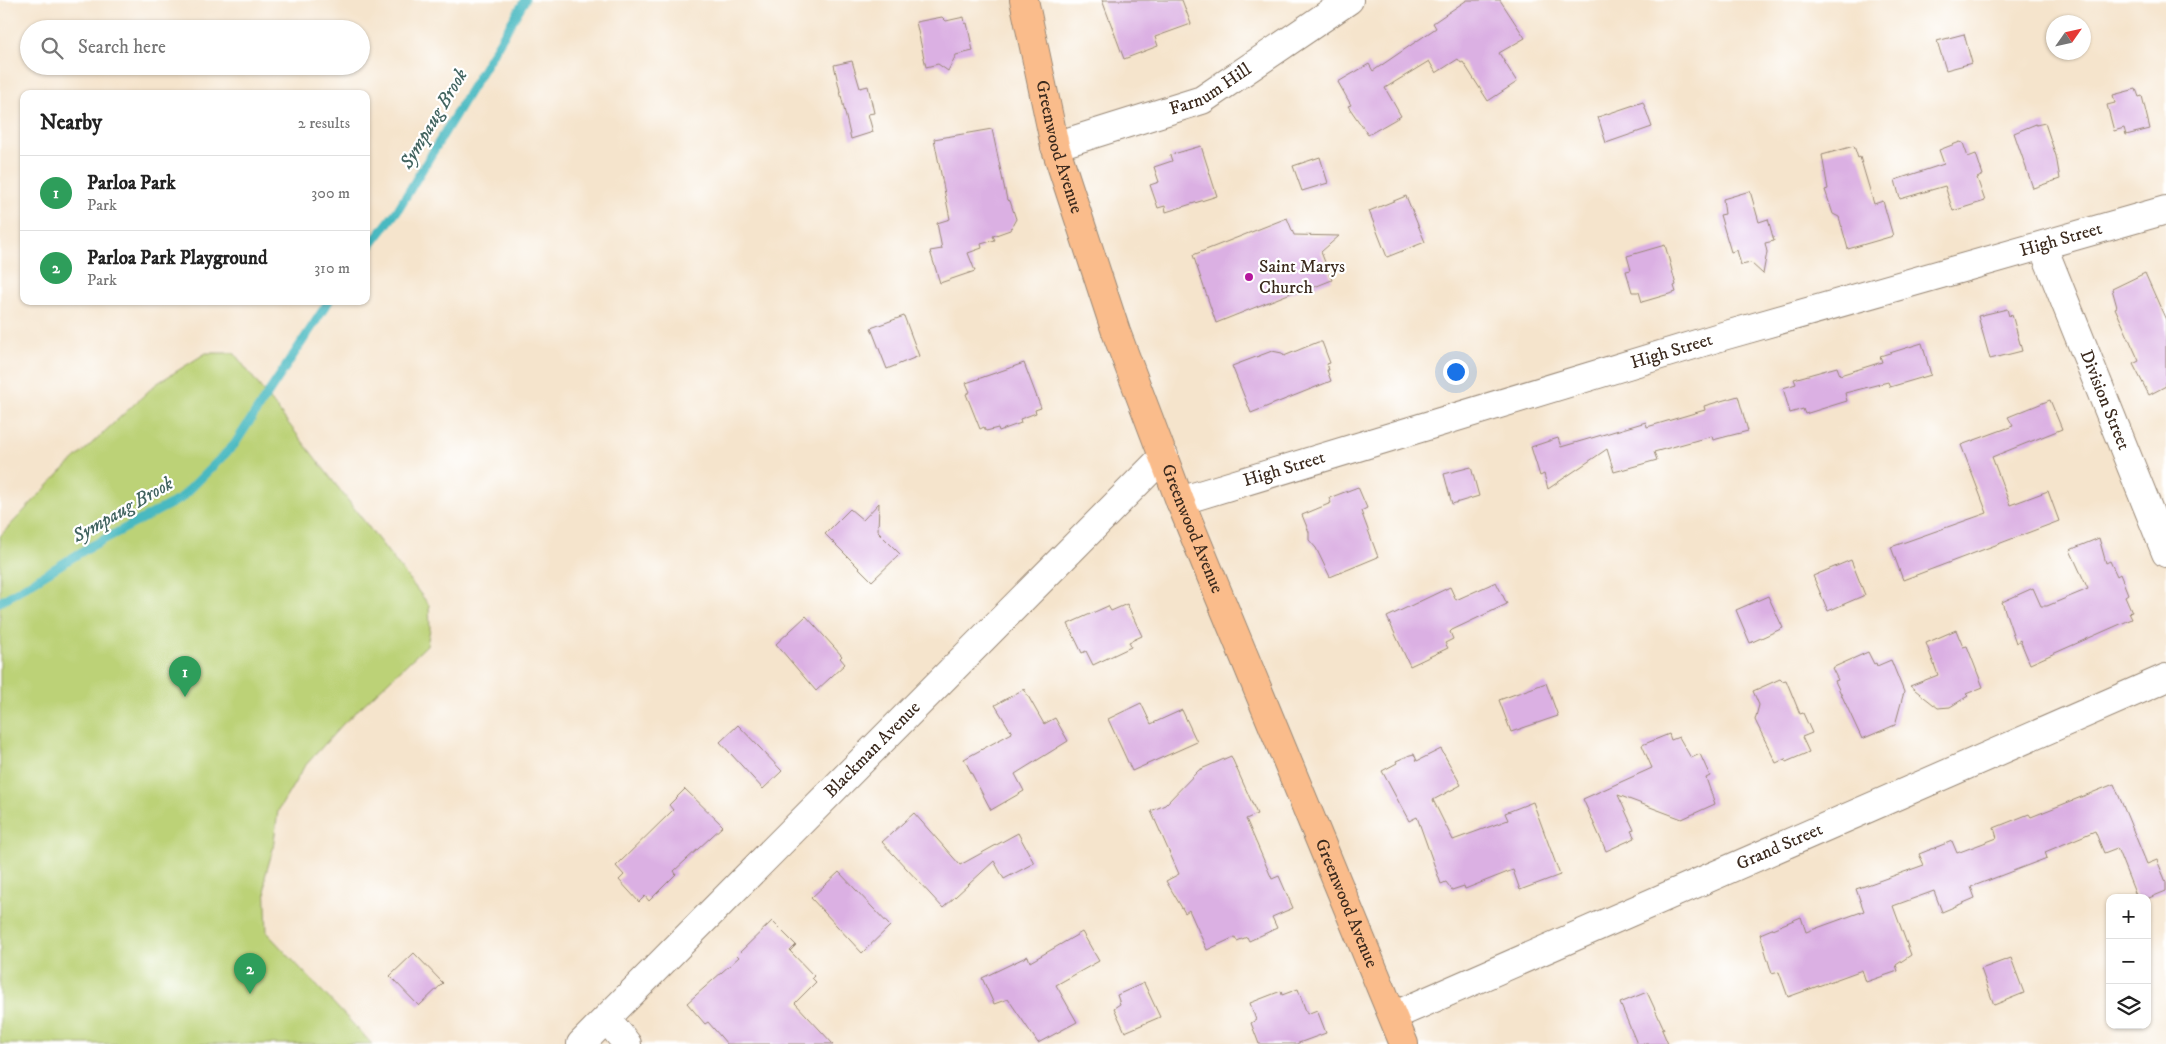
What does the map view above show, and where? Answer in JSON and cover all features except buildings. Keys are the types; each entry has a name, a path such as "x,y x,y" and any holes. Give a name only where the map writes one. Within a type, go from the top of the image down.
{"main road":[{"name":"Greenwood Avenue","path":"1024,0 1055,146 1116,332 1180,500 1404,1044"}],"street":[{"name":"Farnum Hill","path":"1055,146 1202,100 1349,0"},
{"name":"High Street","path":"1180,500 1724,336 2166,210"},
{"name":"Division Street","path":"2043,246 2166,553"},
{"name":"Blackman Avenue","path":"581,1044 1164,456"},
{"name":"Grand Street","path":"1393,1016 2166,678"},
{"path":"607,1019 627,1044"}],"green space":[{"path":"206,353 234,353 429,605 430,629 427,645 343,724 304,767 278,811 273,849 265,877 267,933 372,1044 0,1044 0,536 61,472 156,384"}],"waterway":[{"name":"Sympaug Brook","path":"370,246 397,211 525,0"},
{"name":"Sympaug Brook","path":"0,602 88,548 180,499 234,445 326,305"}],"place":[{"name":"Saint Marys Church","path":"1249,277"},
{"name":"Parloa Park","path":"185,697"},
{"name":"Parloa Park Playground","path":"250,994"}]}
